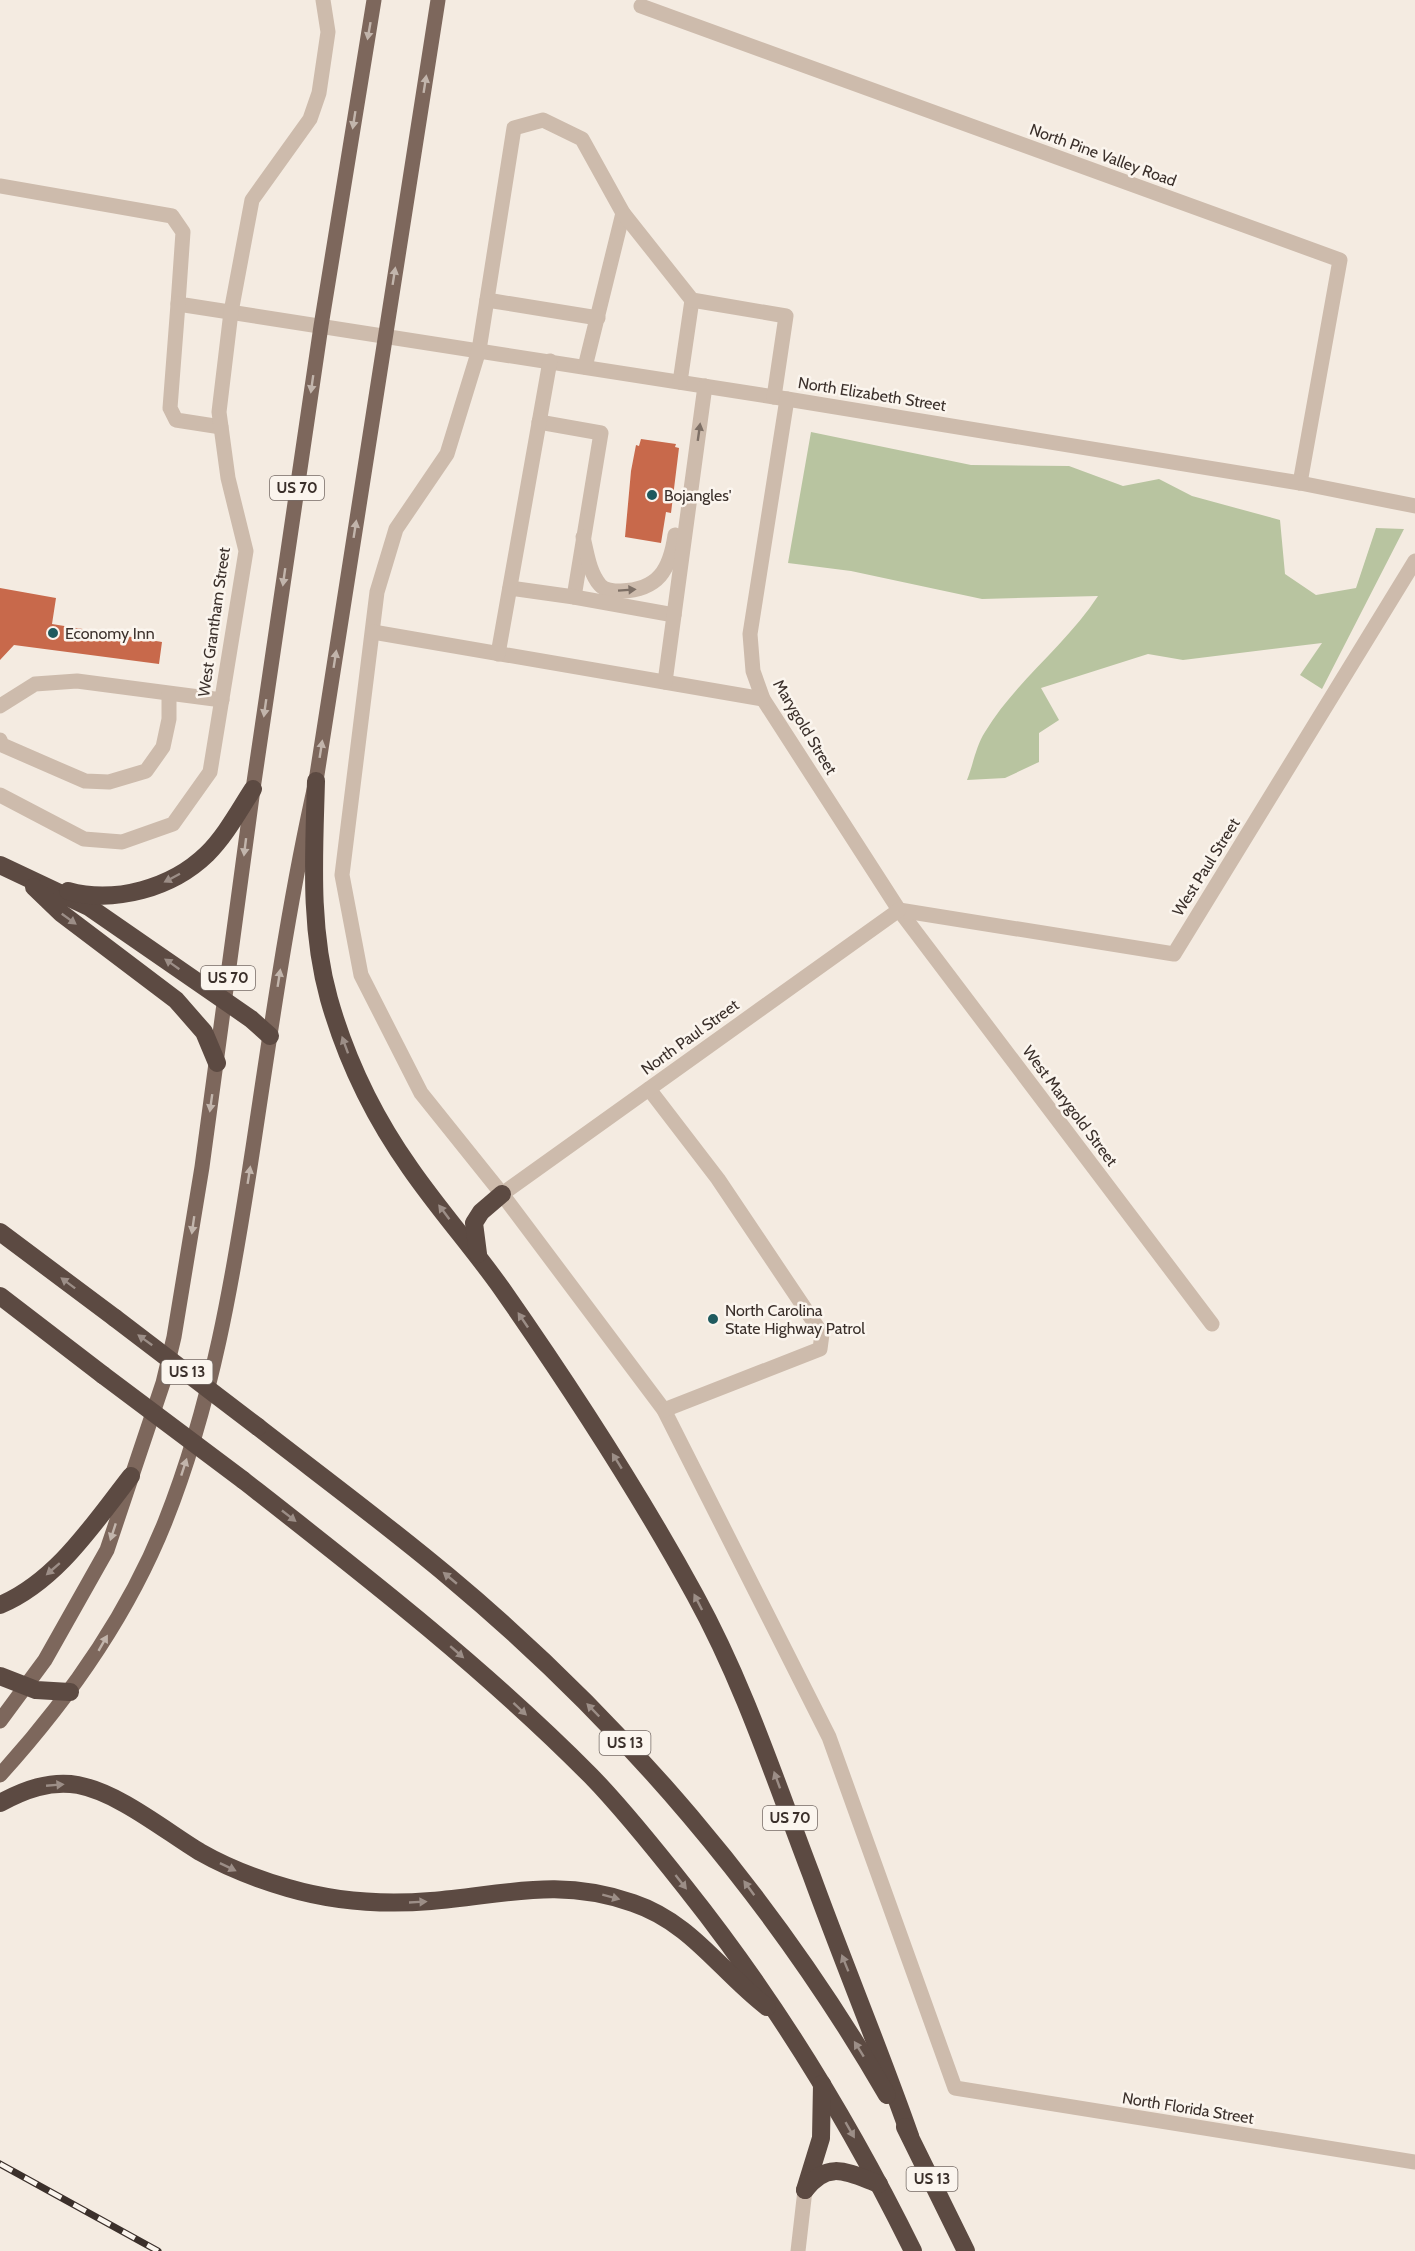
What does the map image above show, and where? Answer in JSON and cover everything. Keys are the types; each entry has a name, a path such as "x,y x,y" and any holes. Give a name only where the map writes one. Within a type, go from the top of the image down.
{"highway":[{"path":"316,781 313,897 318,948 329,998 345,1046 363,1089 398,1149 479,1259"},
{"path":"26,880 76,893 106,896 136,892 164,882 186,871 206,854 225,832 253,789"},
{"path":"0,865 26,880 89,907 225,1001 270,1036"},
{"path":"26,880 61,913 177,1000 204,1032 217,1063"},
{"path":"479,1259 474,1223 481,1212 502,1194"},
{"name":"US 13","path":"0,1232 258,1427 448,1576 587,1703 649,1768 739,1875 798,1954 860,2050 910,2136 966,2251"},
{"name":"US 70","path":"479,1259 556,1369 648,1511 698,1600 742,1692 910,2136"},
{"name":"US 13","path":"0,1296 404,1605 477,1669 592,1777 713,1923 784,2020 822,2082 879,2184 913,2251"},
{"path":"0,1605 32,1587 60,1563 131,1476"},
{"path":"0,1676 27,1687 52,1692 70,1692"},
{"path":"0,1803 39,1786 78,1785 99,1791 232,1869 289,1889 350,1902 432,1901 534,1888 585,1891 610,1896 635,1904 680,1928 719,1961 742,1988 784,2020"},
{"path":"805,2190 821,2138 822,2082"},
{"path":"805,2190 819,2175 832,2170 879,2184"}],"main road":[{"name":"US 70","path":"131,1476 159,1394 174,1337 184,1285 217,1063 253,789 321,326 374,0"},
{"path":"0,1775 48,1721 70,1692 93,1659 144,1570 165,1522 198,1426 233,1274 296,870 316,781 438,0"},
{"path":"0,1721 45,1660 107,1550 131,1476"}],"street":[{"name":"West Grantham Street","path":"0,795 84,839 122,842 173,824 210,772 246,551 228,478 219,412 231,312 252,200 310,119 319,93 328,32 323,0"},
{"name":"North Pine Valley Road","path":"641,6 1340,260 1300,483"},
{"path":"649,1089 718,1179 822,1334 820,1349 664,1410 502,1194 421,1093 361,975 342,875 377,592 396,529 447,453 479,350 514,128 543,120 582,139 623,213 692,300 680,382"},
{"path":"0,186 172,216 183,232 170,408 176,420 221,427"},
{"path":"585,367 623,213"},
{"path":"487,300 598,318"},
{"name":"Marygold Street","path":"692,300 786,316 780,398 750,634 753,671 763,699 899,910"},
{"name":"North Elizabeth Street","path":"178,304 385,334 780,398 1300,483 1415,506"},
{"path":"498,654 550,361"},
{"path":"665,682 705,386"},
{"path":"539,422 601,433 574,597"},
{"path":"584,537 590,568 600,586 611,591 648,588 659,578 672,554 686,473 688,466 695,458"},
{"name":"West Paul Street","path":"899,910 1174,954 1415,561"},
{"path":"510,588 674,615"},
{"path":"373,632 763,699"},
{"path":"0,706 35,684 66,681 222,700"},
{"path":"0,740 2,745 85,782 109,782 146,771 163,747 169,719 169,694"},
{"name":"North Paul Street","path":"502,1194 899,910"},
{"name":"West Marygold Street","path":"899,910 1212,1324"},
{"name":"North Florida Street","path":"664,1410 829,1737 955,2088 1415,2162"},
{"path":"798,2251 805,2190"}],"green space":[{"path":"811,432 971,465 1069,466 1123,486 1159,479 1192,496 1280,520 1285,574 1316,595 1356,588 1376,528 1404,529 1322,689 1300,675 1322,643 1183,660 1148,654 1041,688 1059,720 1039,733 1039,762 1005,778 967,780 982,737 997,714 1071,631 1098,596 982,599 851,571 788,563"}],"building":[{"name":"Bojangles'","path":"641,439 676,444 675,447 679,448 671,513 666,512 661,543 625,537 631,471 636,445 639,446"},
{"name":"Economy Inn","path":"0,588 56,598 52,624 162,642 159,664 14,645 0,660"}],"railway":[{"path":"0,2164 158,2251"}],"place":[{"name":"Bojangles'","path":"652,495"},
{"name":"Economy Inn","path":"53,633"},
{"name":"North Carolina State Highway Patrol","path":"713,1319"}]}
